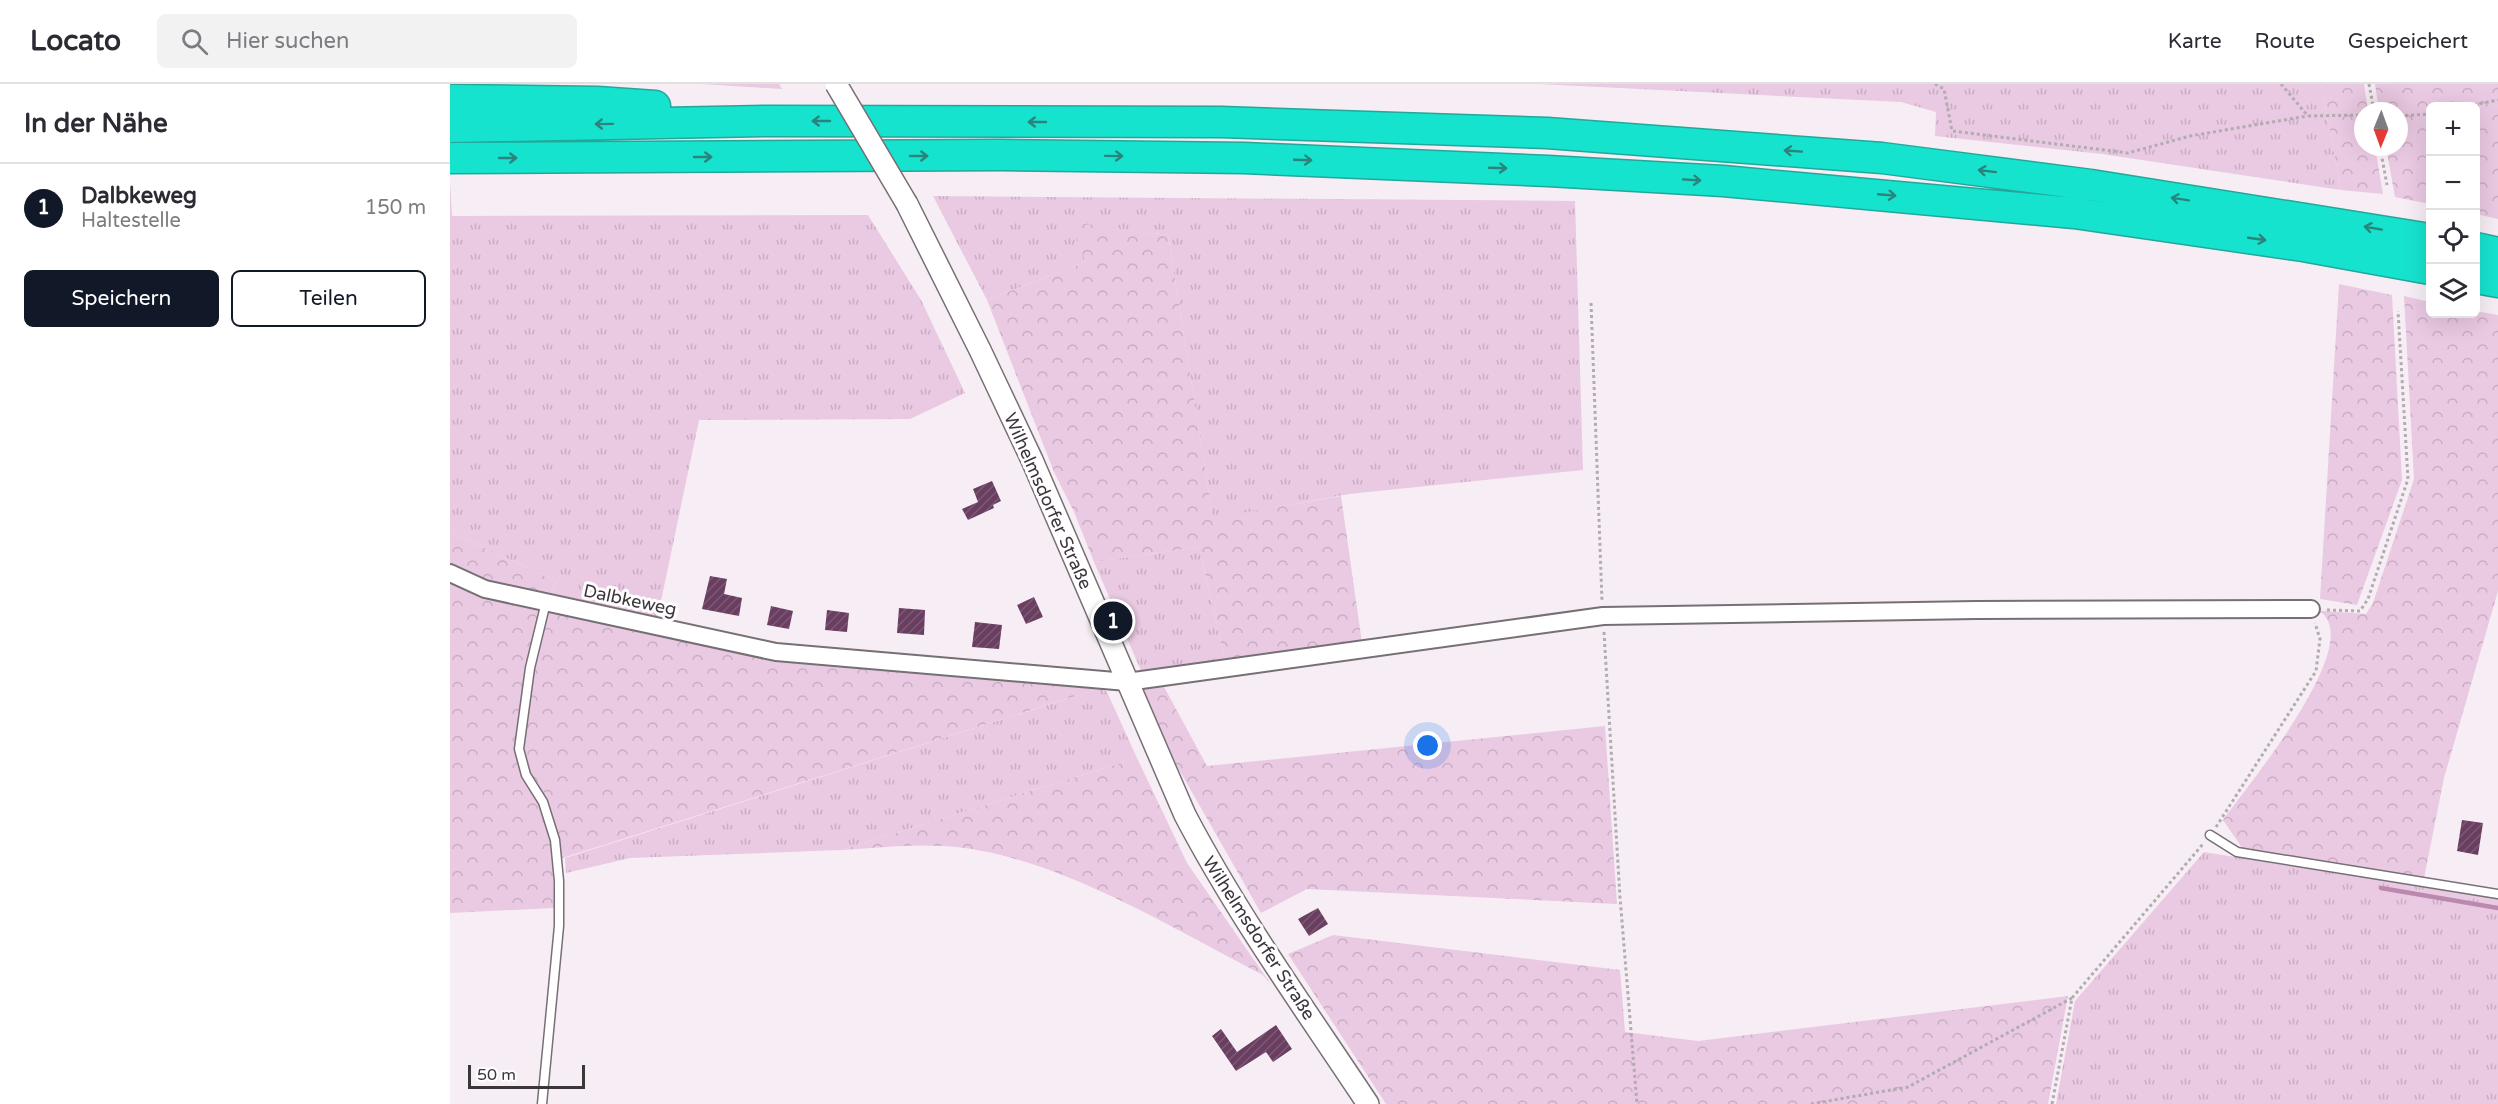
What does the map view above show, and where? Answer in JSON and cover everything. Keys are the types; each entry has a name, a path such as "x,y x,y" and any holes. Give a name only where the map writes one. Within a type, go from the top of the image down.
{"highway":[{"path":"450,100 597,102 715,112 768,121"},
{"path":"450,127 768,121 1221,122 1558,134 1882,158 2091,185 2426,238"},
{"path":"450,158 1106,156 1245,158 1548,171 1734,182 2074,213 2303,246 2426,268"},
{"path":"2480,249 2498,253"},
{"path":"2480,279 2498,282"}],"street":[{"name":"Wilhelmsdorfer Straße","path":"836,84 906,204 980,350 1032,460 1185,815 1210,863 1368,1104"},
{"name":"Dalbkeweg","path":"450,573 485,588 776,651 1127,682 1603,616 2000,610 2311,609"}],"lane":[{"path":"542,1104 559,926 559,880 555,840 543,802 526,775 519,749 530,668 546,602"},
{"path":"2211,835 2236,852 2498,894"}],"path":[{"path":"1935,84 1944,89 1952,131 2128,153 2190,136 2308,116 2354,115"},
{"path":"2282,84 2308,116"},
{"path":"2369,84 2372,102"},
{"path":"2480,104 2498,100"},
{"path":"2408,117 2426,115"},
{"path":"2381,156 2386,186"},
{"path":"1591,303 1603,616 1624,964 1637,1104"},
{"path":"1811,1104 1908,1087 2072,998 2211,835 2316,671 2320,639 2311,609 2360,611 2368,598 2408,479 2398,311"},
{"path":"2052,1104 2072,998"}],"green space":[{"path":"702,84 779,84 782,89"},
{"path":"1539,84 2321,84 2341,190 2102,154 1935,136 1936,112 1901,102"},
{"path":"2321,84 2364,84 2367,102 2354,102 2354,156 2377,156 2383,194 2341,190"},
{"path":"2375,84 2498,84 2498,219 2480,215 2480,102 2426,102 2426,203 2395,197 2388,156 2408,156 2408,102 2378,102"},
{"path":"450,181 452,216 868,215 921,300 965,393 910,419 699,420 657,620 552,597 556,581 450,532"},
{"path":"933,196 1575,201 1583,470 1349,494 1213,519 1168,235 1070,223 1086,262 987,300"},
{"path":"1069,222 1168,235 1213,518 1341,496 1362,643 1225,661 1199,547 1094,562 1074,512 1054,472 987,300 1086,262"},
{"path":"2339,284 2392,295 2402,480 2357,605 2320,599"},
{"path":"2404,296 2426,301 2426,318 2480,318 2480,312 2498,315 2498,591 2444,778 2424,878 2243,849 2223,820 2297,717 2315,685 2327,655 2331,631 2322,613 2310,610 2366,614 2373,603 2414,479"},
{"path":"450,532 556,581 552,597 490,584 450,565"},
{"path":"1199,547 1225,661 1142,673 1094,562"},
{"path":"450,582 776,659 1101,688 553,861 554,908 450,913"},
{"path":"1163,685 1207,766 1605,726 1617,904 1307,889 1261,913 1177,766 1140,688"},
{"path":"1101,688 1107,692 1137,758 841,850 630,858 566,873 565,858"},
{"path":"1137,758 1187,863 1272,986 1263,975 1148,914 1066,876 1024,862 983,851 942,846 841,850"},
{"path":"2204,852 2498,899 2498,1104 2056,1104 2075,1001"},
{"path":"1333,935 1620,970 1625,1032 1698,1041 2068,996 2048,1104 1386,1104 1288,954"}],"building":[{"path":"992,481 1001,501 993,505 994,508 968,520 962,509 978,502 973,489"},
{"path":"710,576 727,579 724,594 742,598 739,616 702,609"},
{"path":"1034,597 1043,617 1026,624 1017,605"},
{"path":"771,606 793,611 789,629 767,625"},
{"path":"899,608 925,610 924,635 897,633"},
{"path":"827,610 849,613 847,632 825,630"},
{"path":"975,622 1002,625 999,649 972,647"},
{"path":"2462,820 2483,823 2478,855 2457,851"},
{"path":"1318,908 1328,924 1309,936 1298,919"},
{"path":"1276,1025 1292,1049 1273,1062 1266,1052 1236,1071 1212,1036 1221,1029 1237,1052"}],"waterway":[{"path":"2381,888 2498,908"}],"place":[{"name":"Dalbkeweg","path":"1113,621"}]}
